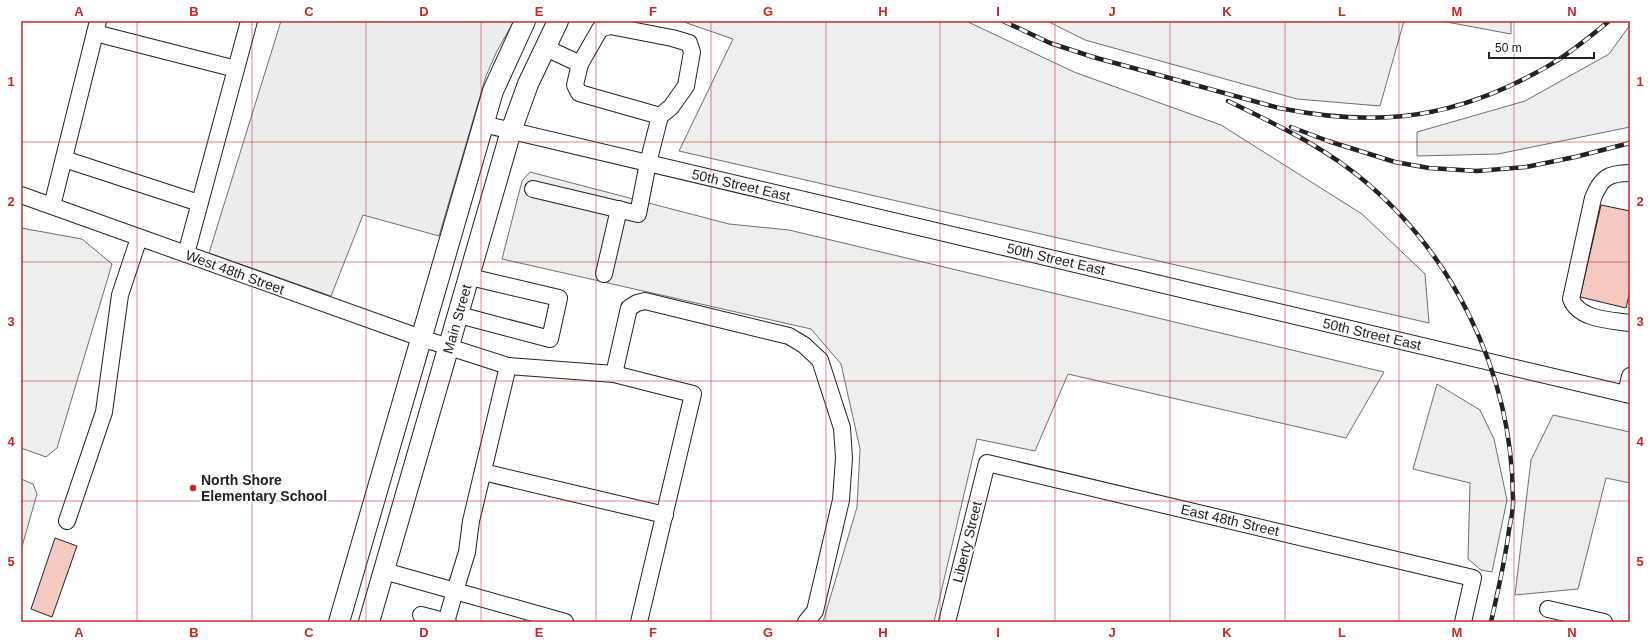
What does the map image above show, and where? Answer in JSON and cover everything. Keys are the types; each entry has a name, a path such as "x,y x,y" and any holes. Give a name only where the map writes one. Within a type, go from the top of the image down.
{"main road":[{"name":"Main Street","path":"339,622 495,85 525,21"},
{"name":"Main Street","path":"369,622 512,131 528,84 544,47 558,21"}],"street":[{"path":"186,254 249,21"},
{"path":"532,190 638,214 648,163 660,116 671,107 686,86 692,52 689,43 672,38 610,26 600,29 580,64 575,85 579,92 660,116"},
{"path":"52,206 96,27 236,69"},
{"path":"544,47 580,64"},
{"name":"50th Street East","path":"483,124 1628,394"},
{"path":"64,159 199,203"},
{"path":"1630,173 1616,173 1606,177 1598,185 1593,198 1571,299 1577,309 1588,315 1630,323"},
{"name":"West 48th Street","path":"21,195 449,348 508,366 614,374 693,394 665,515"},
{"path":"604,274 619,209"},
{"path":"67,521 104,412 120,295 139,238"},
{"path":"458,315 550,339 559,298 470,277"},
{"path":"614,374 629,308 636,303 645,301 789,336 804,344 820,360 842,428 844,458 842,500 815,611 806,622"},
{"path":"421,615 447,622 467,552 471,521 508,366"},
{"path":"1628,394 1630,376"},
{"name":"East 48th Street","path":"987,463 1473,578 1463,622"},
{"name":"Liberty Street","path":"947,622 987,463"},
{"path":"483,472 665,515 640,622"},
{"path":"384,571 565,622"},
{"path":"1548,609 1600,622"}],"shaded area":[{"path":"281,21 514,21 497,51 486,76 439,236 363,215 331,296 209,253"},
{"path":"681,21 966,21 1074,72 1221,125 1362,214 1425,274 1429,323 679,151 733,39"},
{"path":"1047,21 1404,21 1380,106 1297,99 1085,40"},
{"path":"1441,21 1511,21 1511,34"},
{"path":"1630,25 1630,127 1498,154 1417,156 1417,132 1525,101 1609,54"},
{"path":"530,172 729,224 789,230 1384,372 1346,438 1068,374 1035,451 977,439 934,622 823,622 857,507 860,449 841,364 811,329 502,259 522,181"},
{"path":"21,228 82,239 112,264 57,448 46,457 21,448"},
{"path":"1437,384 1480,410 1494,439 1507,500 1492,572 1481,570 1468,559 1470,483 1413,469"},
{"path":"1553,415 1630,432 1630,483 1606,478 1578,589 1515,595 1531,460"},
{"path":"21,479 33,484 37,494 21,550"}],"building":[{"path":"1601,205 1630,211 1630,291 1626,308 1580,297"},
{"path":"55,538 77,546 52,617 31,609"}],"railway":[{"path":"1003,21 1050,43 1093,57 1279,108 1312,114 1374,118 1404,116 1434,111 1463,104 1493,93 1550,65 1589,38 1609,21"},
{"path":"1228,101 1292,133 1323,151 1352,171 1388,202 1419,237 1447,275 1470,316 1488,359 1501,405 1510,451 1513,510 1491,622"},
{"path":"1291,127 1328,141 1395,162 1429,168 1477,171 1526,167 1575,157 1630,143"}],"place":[{"name":"North Shore Elementary School","path":"193,488"}]}
